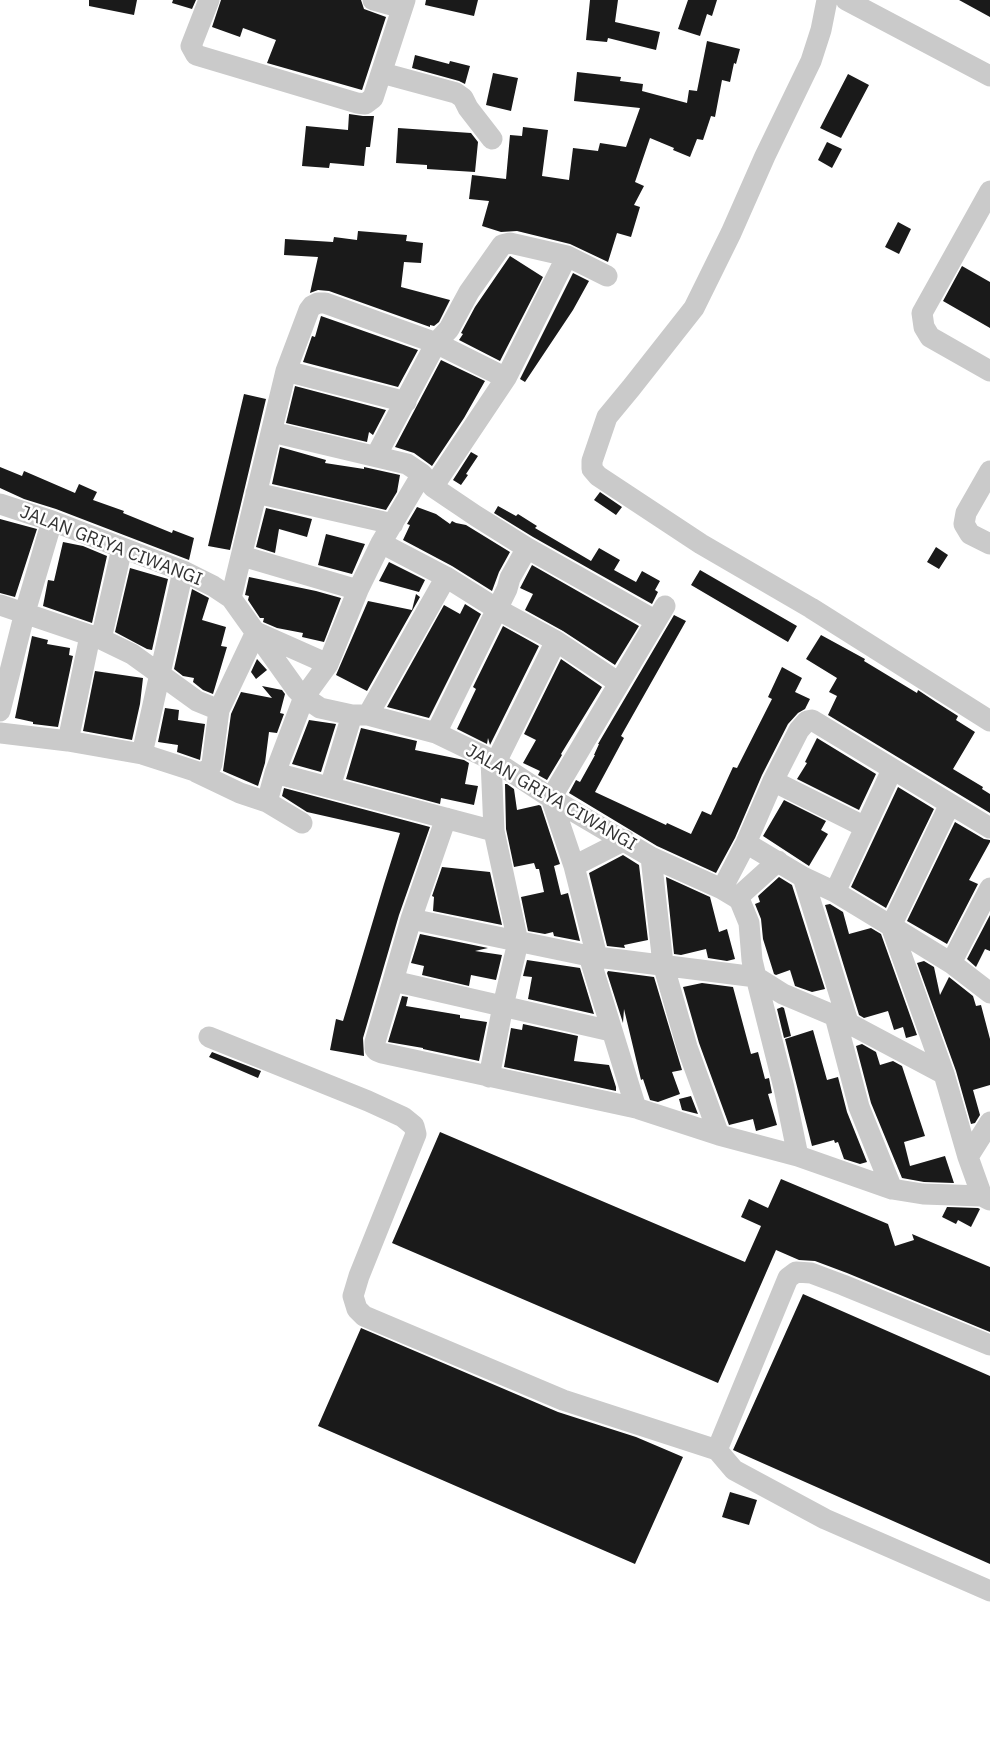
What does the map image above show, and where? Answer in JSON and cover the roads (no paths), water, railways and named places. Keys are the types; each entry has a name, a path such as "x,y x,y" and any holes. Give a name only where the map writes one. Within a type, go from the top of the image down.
{"street":[{"path":"209,0 191,46 196,55 357,104 365,104 373,98 403,4 373,0"},
{"path":"826,0 821,30 811,61 694,308 606,417 592,461 592,468 598,476 700,544 811,608 990,722"},
{"path":"846,0 990,76"},
{"path":"382,73 456,93 463,98 468,108 492,139"},
{"path":"988,199 922,313 924,327 930,336 990,371"},
{"path":"376,456 436,343 448,329 469,292 502,245 510,243 566,256 607,276"},
{"path":"267,802 275,773 304,697 328,664 358,590 381,544 393,524 506,378 566,256"},
{"path":"231,598 286,371 312,306 318,303 326,303 436,343 506,378"},
{"path":"286,371 406,402"},
{"path":"272,432 407,464 427,481 527,548 661,613 552,798 574,866 593,956 612,1031 636,1108"},
{"path":"990,471 966,513 964,524 970,534 990,544"},
{"path":"256,493 393,524"},
{"name":"JALAN GRIYA CIWANGI","path":"0,504 52,521 184,571 213,586 231,598 287,678 304,697 320,708 360,715 436,733 494,761 651,857 729,894"},
{"path":"0,711 25,612 52,521"},
{"path":"381,544 446,577 496,609 556,641 619,684"},
{"path":"68,741 95,637 122,548"},
{"path":"436,733 507,589 510,578 527,548"},
{"path":"242,556 358,590"},
{"path":"142,754 184,571"},
{"path":"330,788 360,715 446,577"},
{"path":"0,605 95,637 132,654 197,701 219,710"},
{"path":"196,772 206,771 212,764 219,710 256,632 328,664"},
{"path":"489,1077 518,942 494,831 494,761 556,641"},
{"path":"729,894 746,842 773,781 799,730 807,721 812,720 990,828"},
{"path":"0,733 68,741 142,754 196,772 240,793 267,802 302,822"},
{"path":"835,892 892,770"},
{"path":"275,773 494,831"},
{"path":"773,781 865,827"},
{"path":"950,804 890,926 944,1074 968,1157 986,1198"},
{"path":"446,818 392,980 375,1042 378,1051 636,1108 719,1135 798,1156 892,1189 924,1194 954,1194 986,1198"},
{"path":"574,866 625,840"},
{"path":"746,842 803,876 835,892 951,963 990,992"},
{"path":"651,857 663,964 687,1047 719,1135"},
{"path":"729,894 778,860"},
{"path":"803,876 841,1019 860,1107 892,1189"},
{"path":"951,963 990,888"},
{"path":"729,894 740,901 749,923 752,960 784,1088 798,1156"},
{"path":"412,919 593,956 756,977 783,994 841,1019 944,1074"},
{"path":"392,980 612,1031"},
{"path":"209,1037 368,1101 403,1117 414,1126 416,1134 358,1276 353,1296 356,1310 364,1316 563,1400 717,1450 734,1470 825,1519 990,1591"},
{"path":"968,1157 990,1122"},
{"path":"717,1450 788,1278 796,1272 811,1273 843,1285 990,1346"}]}
